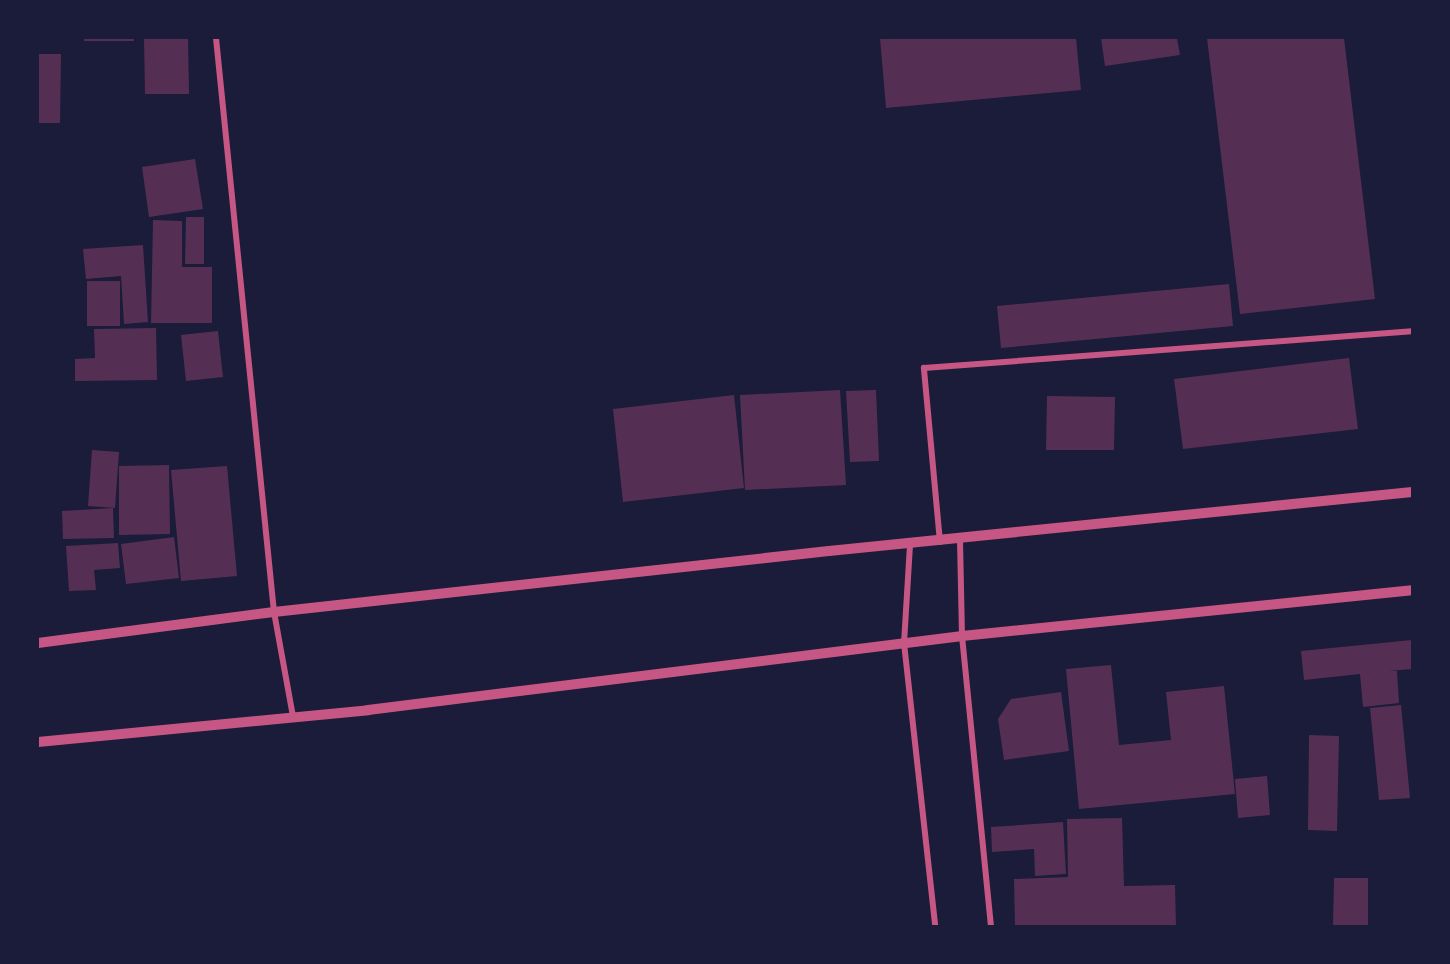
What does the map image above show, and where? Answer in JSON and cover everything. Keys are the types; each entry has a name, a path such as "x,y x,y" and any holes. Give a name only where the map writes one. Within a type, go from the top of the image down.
{"street":[{"path":"216,38 274,612 293,717"},
{"path":"940,542 924,368 1413,331"},
{"path":"38,643 274,612 1413,492"},
{"path":"960,540 962,636 991,927"},
{"path":"910,545 904,643 935,927"},
{"path":"38,742 293,717 962,636 1413,590"}],"building":[{"path":"84,38 134,38 134,41 84,41"},
{"path":"144,38 188,38 189,94 145,94"},
{"path":"880,38 1076,38 1081,90 886,108"},
{"path":"1101,38 1177,38 1180,55 1105,66"},
{"path":"1207,38 1344,38 1375,299 1240,314"},
{"path":"38,54 61,54 60,123 38,123"},
{"path":"195,159 203,209 149,217 142,167"},
{"path":"186,217 204,217 204,264 185,264"},
{"path":"153,220 182,221 182,267 212,267 212,323 151,323"},
{"path":"143,245 148,322 124,324 121,276 86,279 83,249"},
{"path":"87,281 120,281 120,326 87,326"},
{"path":"1229,284 1233,326 1001,348 997,306"},
{"path":"156,328 157,380 75,381 75,359 95,358 94,329"},
{"path":"218,331 223,377 186,381 181,335"},
{"path":"1349,358 1358,429 1183,449 1174,379"},
{"path":"840,390 846,485 745,490 740,395"},
{"path":"876,390 879,461 850,462 846,391"},
{"path":"734,395 744,488 623,502 613,409"},
{"path":"1047,396 1115,397 1114,450 1046,450"},
{"path":"92,450 119,452 115,508 88,506"},
{"path":"169,465 170,534 119,535 119,466"},
{"path":"227,466 237,576 181,581 171,470"},
{"path":"113,508 114,538 63,539 62,511"},
{"path":"174,537 179,578 126,584 121,544"},
{"path":"118,543 120,568 94,570 96,590 69,591 66,546"},
{"path":"1412,640 1412,669 1389,671 1397,671 1399,703 1363,707 1360,674 1304,680 1301,651"},
{"path":"1111,665 1119,745 1171,740 1166,692 1224,686 1235,794 1079,809 1066,669"},
{"path":"1061,692 1069,751 1004,760 998,719 1011,699"},
{"path":"1401,705 1410,798 1379,800 1370,708"},
{"path":"1309,735 1339,736 1337,831 1308,830"},
{"path":"1267,776 1270,815 1238,818 1235,779"},
{"path":"1122,818 1124,886 1175,885 1176,926 1015,926 1014,879 1068,877 1067,819"},
{"path":"1063,822 1066,874 1035,876 1034,849 992,852 991,827"},
{"path":"1334,878 1368,878 1368,926 1333,926"}]}
